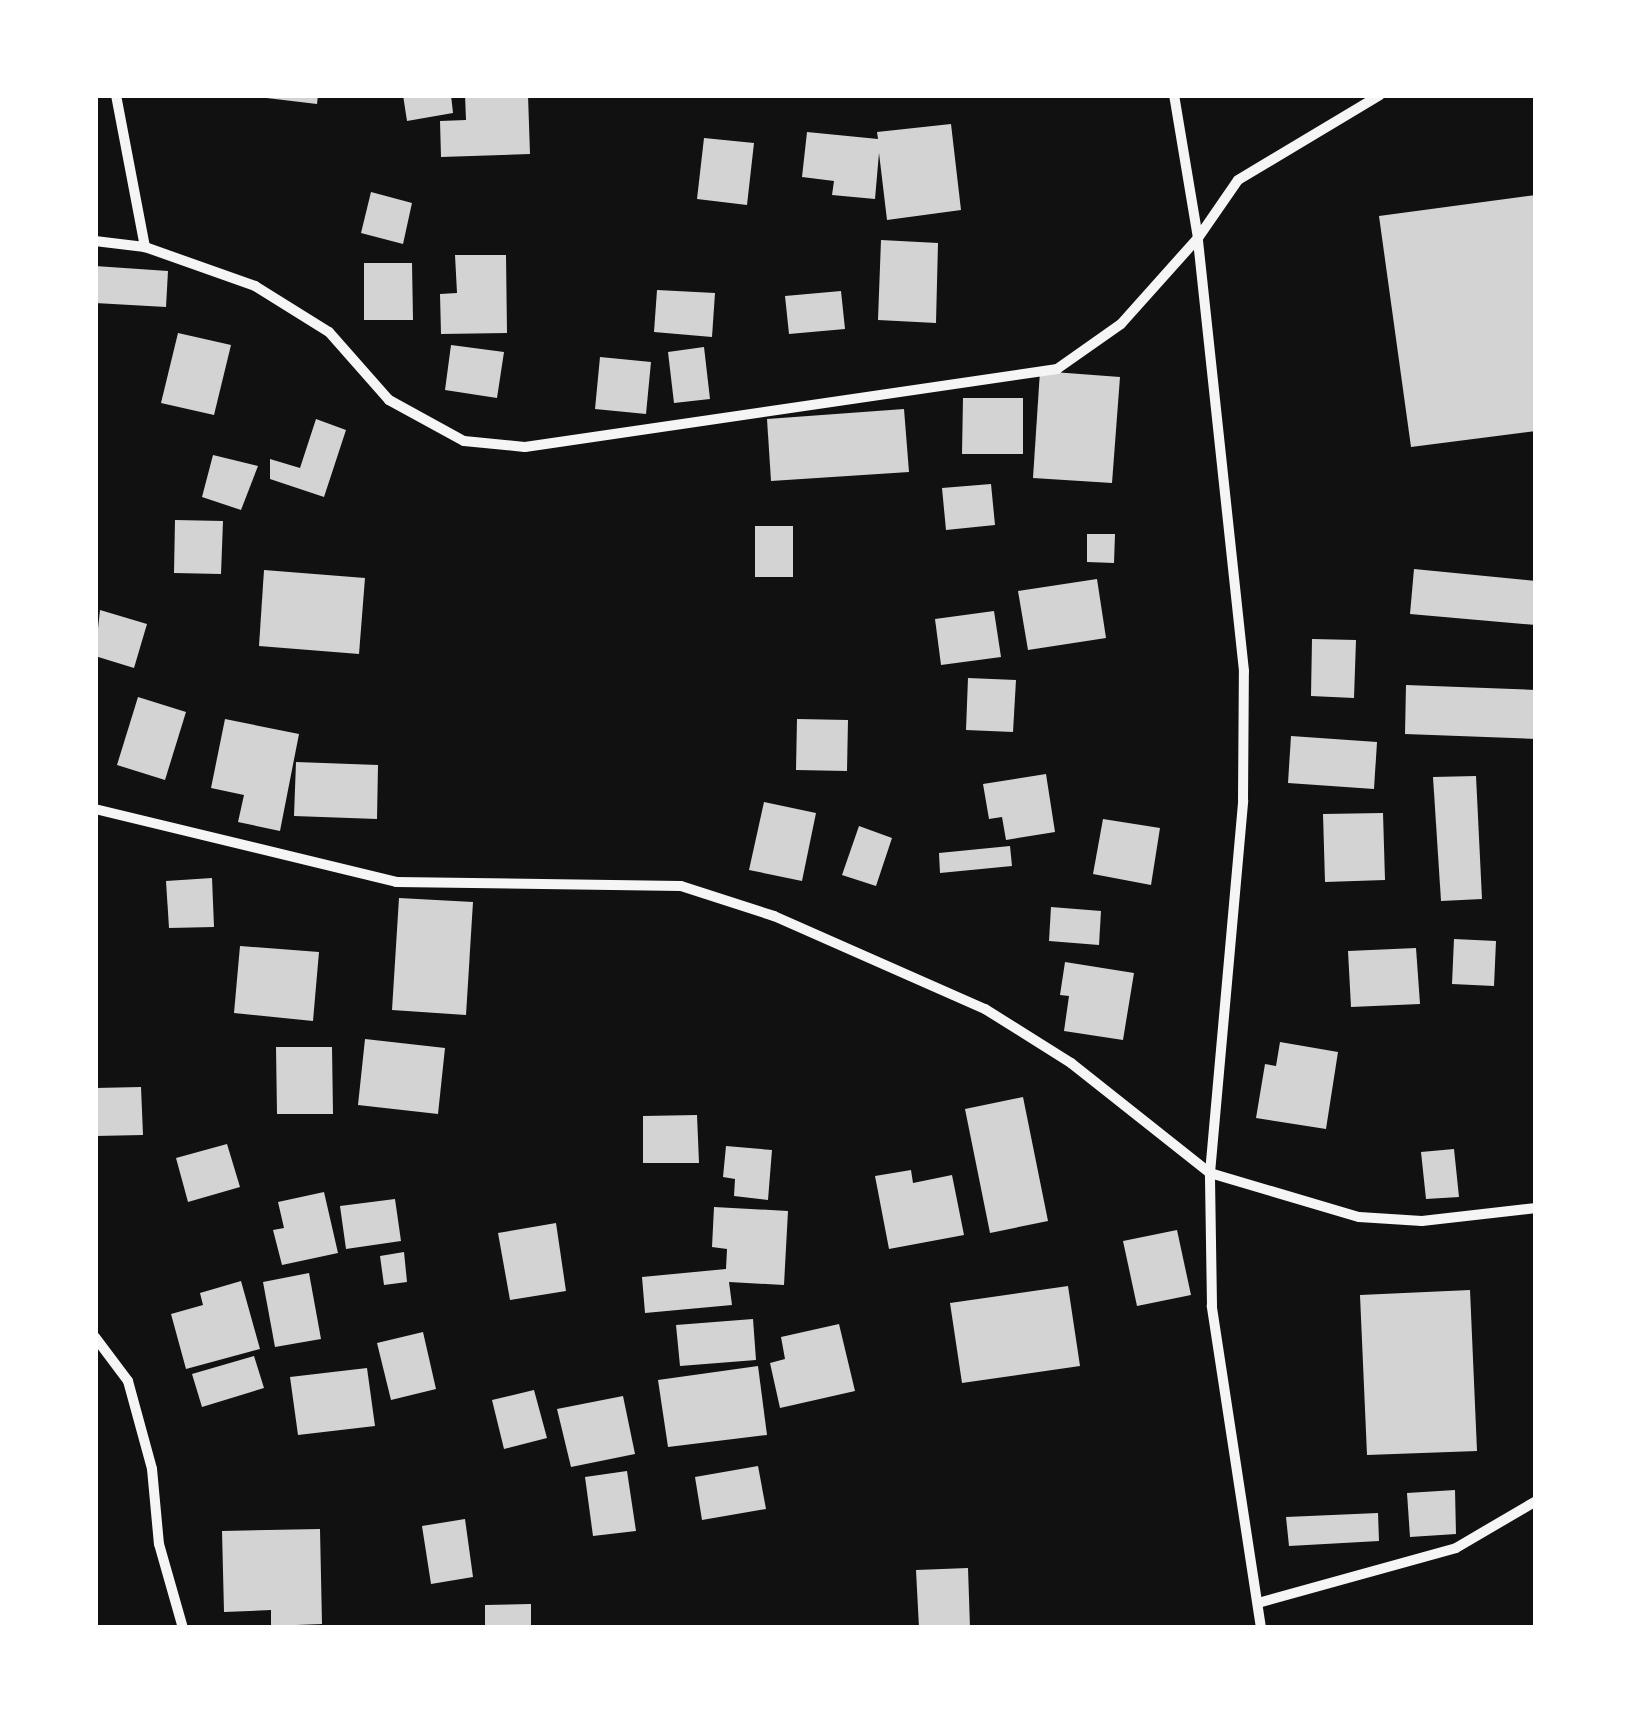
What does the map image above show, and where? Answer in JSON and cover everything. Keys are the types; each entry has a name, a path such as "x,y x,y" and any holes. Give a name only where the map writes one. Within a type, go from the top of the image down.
{"street":[{"path":"116,95 145,247"},
{"path":"1174,95 1198,238 1244,672 1243,800 1210,1174 1212,1306 1261,1628"},
{"path":"95,241 145,247 256,286 330,332 389,400 464,441 526,447 1057,370 1121,324 1198,238 1238,180 1380,95"},
{"path":"95,809 396,882 494,888 597,880 680,886 736,904 985,1009 1071,1063 1210,1174 1359,1216 1422,1221 1536,1208"},
{"path":"95,1337 128,1381 152,1469 159,1544 183,1628"},
{"path":"1258,1602 1456,1548 1536,1501"}],"building":[{"path":"241,95 318,95 317,104"},
{"path":"403,95 451,95 453,113 407,121"},
{"path":"465,95 528,95 530,154 441,157 440,121 466,120"},
{"path":"951,124 961,210 887,220 879,153 875,199 832,195 834,181 802,177 807,132 878,139 877,132"},
{"path":"704,138 754,143 747,205 697,199"},
{"path":"371,192 412,203 403,244 361,233"},
{"path":"1536,195 1536,431 1411,447 1379,216"},
{"path":"881,240 938,243 936,323 878,320"},
{"path":"455,255 506,255 507,333 441,334 440,294 457,293"},
{"path":"364,263 412,263 413,320 364,320"},
{"path":"95,266 168,271 166,307 95,303"},
{"path":"657,290 715,293 712,337 654,332"},
{"path":"841,291 845,329 789,334 785,296"},
{"path":"178,333 231,345 214,415 161,403"},
{"path":"451,345 504,352 497,398 445,390"},
{"path":"704,347 710,399 674,403 668,352"},
{"path":"600,357 651,362 646,414 595,409"},
{"path":"1040,371 1120,377 1112,483 1033,478"},
{"path":"963,398 1023,398 1023,454 962,454"},
{"path":"904,409 909,472 771,481 767,419"},
{"path":"316,419 346,430 324,497 270,479 270,459 300,468"},
{"path":"213,455 258,466 241,510 202,497"},
{"path":"991,484 995,525 946,530 942,488"},
{"path":"175,520 223,521 221,574 174,573"},
{"path":"755,526 793,526 793,577 755,577"},
{"path":"1087,534 1115,534 1114,563 1087,562"},
{"path":"1414,569 1536,581 1536,625 1410,614"},
{"path":"264,570 365,578 359,654 259,646"},
{"path":"1097,579 1106,638 1028,650 1018,591"},
{"path":"100,610 147,624 134,668 95,656"},
{"path":"994,611 1001,657 941,665 935,619"},
{"path":"1312,639 1356,640 1354,698 1311,696"},
{"path":"968,678 1016,680 1013,732 966,730"},
{"path":"1406,685 1536,690 1536,739 1405,734"},
{"path":"138,697 186,712 165,780 117,765"},
{"path":"225,719 299,734 280,831 238,822 244,795 211,788"},
{"path":"797,719 848,720 847,771 796,770"},
{"path":"1291,736 1377,742 1374,789 1288,783"},
{"path":"296,762 378,765 377,819 294,816"},
{"path":"1046,774 1055,832 1006,840 1002,817 989,819 983,784"},
{"path":"1476,776 1482,899 1441,901 1433,777"},
{"path":"764,802 816,813 802,881 749,870"},
{"path":"1383,813 1385,880 1325,882 1323,814"},
{"path":"1103,819 1160,828 1151,885 1093,874"},
{"path":"859,826 892,838 876,886 842,875"},
{"path":"1010,846 1012,866 940,873 939,853"},
{"path":"212,878 214,927 169,928 166,881"},
{"path":"399,898 473,902 466,1015 392,1010"},
{"path":"1051,907 1101,911 1099,945 1049,941"},
{"path":"1454,939 1496,941 1494,986 1452,984"},
{"path":"240,946 319,952 313,1021 234,1013"},
{"path":"1416,948 1420,1004 1351,1007 1348,951"},
{"path":"1065,962 1134,973 1123,1040 1064,1031 1069,996 1060,995"},
{"path":"365,1039 445,1048 438,1114 358,1105"},
{"path":"1280,1042 1338,1052 1326,1129 1256,1118 1265,1064 1276,1066"},
{"path":"276,1047 332,1047 333,1114 277,1114"},
{"path":"141,1087 143,1135 95,1136 95,1088"},
{"path":"1023,1097 1048,1221 990,1233 965,1109"},
{"path":"697,1115 699,1163 643,1163 643,1116"},
{"path":"227,1144 240,1187 188,1202 176,1158"},
{"path":"726,1146 772,1150 768,1200 734,1196 735,1179 723,1177"},
{"path":"1454,1149 1459,1197 1426,1199 1421,1152"},
{"path":"911,1170 913,1183 952,1175 964,1235 889,1249 875,1176"},
{"path":"324,1192 338,1253 282,1265 273,1230 284,1228 278,1202"},
{"path":"395,1199 401,1241 346,1249 340,1206"},
{"path":"714,1207 788,1211 784,1285 729,1282 732,1305 645,1313 642,1277 726,1269 727,1249 712,1247"},
{"path":"556,1223 566,1291 510,1300 498,1233"},
{"path":"1177,1230 1191,1295 1137,1306 1123,1241"},
{"path":"404,1252 407,1282 384,1285 380,1256"},
{"path":"309,1273 321,1339 275,1347 263,1282"},
{"path":"241,1281 260,1349 186,1369 171,1314 203,1305 200,1293"},
{"path":"1068,1286 1080,1366 962,1383 950,1303"},
{"path":"1470,1290 1477,1451 1367,1455 1360,1295"},
{"path":"753,1319 756,1360 680,1366 676,1325"},
{"path":"839,1324 855,1391 780,1408 770,1363 785,1359 781,1337"},
{"path":"423,1332 436,1389 391,1400 377,1343"},
{"path":"254,1356 264,1388 202,1407 192,1374"},
{"path":"758,1366 767,1435 668,1447 658,1380"},
{"path":"367,1368 375,1426 298,1435 290,1377"},
{"path":"534,1390 547,1438 504,1449 492,1400"},
{"path":"623,1396 635,1454 571,1467 557,1409"},
{"path":"758,1466 766,1509 702,1520 695,1477"},
{"path":"627,1471 636,1531 593,1536 585,1477"},
{"path":"1455,1490 1456,1534 1410,1537 1407,1493"},
{"path":"1378,1513 1379,1541 1289,1546 1286,1517"},
{"path":"465,1519 473,1577 431,1584 422,1526"},
{"path":"320,1529 322,1624 271,1626 271,1610 224,1612 222,1531"},
{"path":"968,1568 970,1628 919,1628 916,1570"},
{"path":"531,1604 531,1628 485,1628 485,1605"}]}
